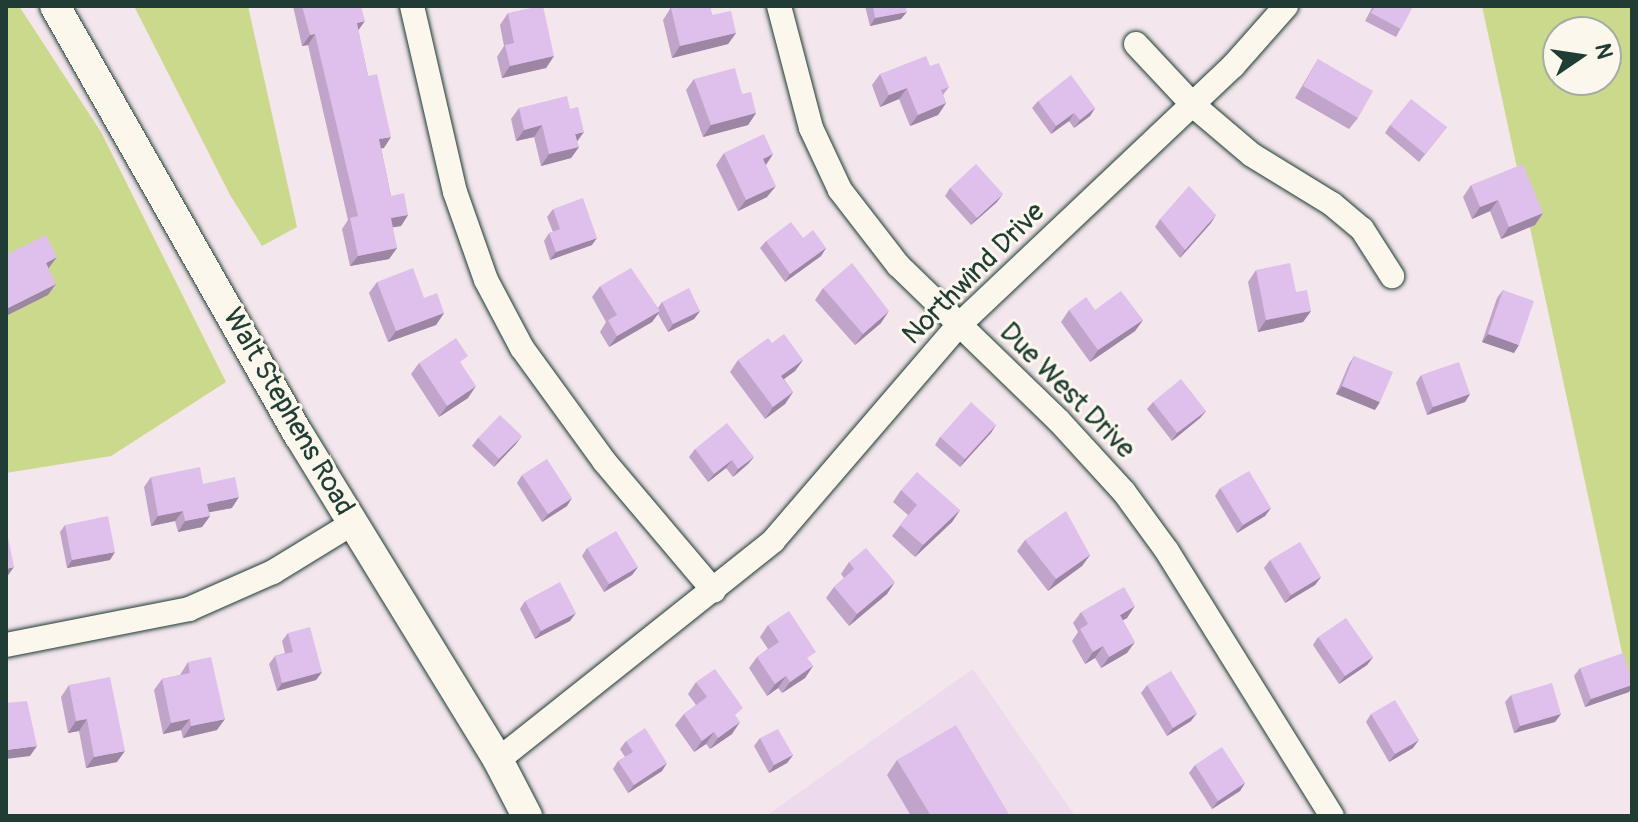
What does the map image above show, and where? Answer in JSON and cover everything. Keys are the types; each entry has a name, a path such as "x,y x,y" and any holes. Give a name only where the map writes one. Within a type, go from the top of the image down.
{"street":[{"name":"Walt Stephens Road","path":"55,6 353,523 498,760 527,816"},
{"path":"412,6 455,192 486,280 522,348 604,461 714,591"},
{"name":"Due West Drive","path":"779,6 811,128 840,190 898,265 1124,492 1167,551 1332,816"},
{"name":"Northwind Drive","path":"498,760 714,591 815,497 959,325 1193,105 1286,6"},
{"path":"1136,44 1193,105 1252,155 1332,204 1362,229 1392,276"},
{"path":"6,645 189,609 273,572 353,523"}],"shaded area":[{"path":"973,669 1075,816 766,816"}],"green space":[{"path":"6,6 19,6 101,132 226,382 111,456 6,473"},
{"path":"134,6 248,6 297,227 262,246 230,195"},
{"path":"1482,6 1632,6 1632,699"}],"building":[{"path":"302,6 361,6 365,21 357,23 368,76 377,74 391,137 379,139 391,196 404,193 408,215 391,218 397,248 358,256 350,218 358,216 315,34 310,35"},
{"path":"543,6 554,56 510,66 505,45 514,43 508,13"},
{"path":"710,6 712,15 731,11 736,33 680,46 671,8"},
{"path":"873,6 905,6 907,12 875,18"},
{"path":"1375,6 1413,6 1401,29 1371,13"},
{"path":"926,56 930,66 939,63 949,87 941,90 946,103 918,115 907,88 889,95 880,74"},
{"path":"1318,59 1373,91 1358,118 1303,86"},
{"path":"735,68 742,94 751,92 756,113 711,125 694,79"},
{"path":"1071,75 1095,108 1080,120 1074,113 1056,126 1038,101"},
{"path":"567,96 570,109 578,107 584,132 575,134 579,147 549,154 542,125 524,130 519,108"},
{"path":"1411,99 1447,127 1425,154 1390,125"},
{"path":"764,134 773,154 763,159 776,186 746,200 724,153"},
{"path":"976,164 1003,194 977,218 950,188"},
{"path":"1523,164 1543,213 1509,227 1498,200 1480,207 1471,185"},
{"path":"1189,186 1216,215 1185,250 1160,219"},
{"path":"583,198 597,238 556,252 549,233 560,229 553,209"},
{"path":"791,222 803,238 813,230 826,248 790,274 766,241"},
{"path":"46,235 57,257 46,263 56,284 6,309 6,255"},
{"path":"852,263 889,311 863,334 823,288"},
{"path":"1290,263 1296,292 1307,290 1311,311 1266,320 1256,270"},
{"path":"413,268 424,298 437,293 444,313 396,331 377,282"},
{"path":"631,268 660,311 617,336 608,320 617,315 600,286"},
{"path":"689,288 700,311 673,324 662,302"},
{"path":"1503,290 1534,301 1519,345 1488,334"},
{"path":"1121,291 1143,320 1098,350 1069,310 1086,297 1095,310"},
{"path":"784,334 803,360 781,376 793,392 773,407 738,360 768,338 772,343"},
{"path":"456,338 468,356 460,362 476,386 447,406 419,363"},
{"path":"1354,356 1393,372 1380,402 1342,386"},
{"path":"1459,362 1470,394 1433,407 1421,375"},
{"path":"1181,379 1206,411 1177,433 1153,402"},
{"path":"971,402 996,425 965,459 940,437"},
{"path":"500,415 522,436 499,459 478,438"},
{"path":"727,423 754,457 738,469 732,460 714,474 695,449"},
{"path":"547,459 572,498 548,514 522,475"},
{"path":"200,467 203,484 235,477 239,497 207,504 210,516 185,521 183,511 158,516 151,477"},
{"path":"1249,471 1271,508 1243,525 1220,488"},
{"path":"917,472 960,510 923,545 900,525 917,505 901,490"},
{"path":"1066,511 1090,555 1056,579 1025,540"},
{"path":"108,516 115,552 72,560 65,525"},
{"path":"6,528 14,567 6,569"},
{"path":"616,531 638,567 609,584 587,548"},
{"path":"1300,542 1321,577 1291,595 1270,560"},
{"path":"866,548 895,582 857,614 834,587 854,569 849,562"},
{"path":"560,582 576,613 541,631 525,601"},
{"path":"1124,587 1135,606 1120,615 1135,642 1109,657 1103,646 1093,652 1080,629 1088,624 1081,612"},
{"path":"789,611 816,652 807,658 813,666 790,682 786,676 775,684 757,657 779,642 768,625"},
{"path":"1346,618 1373,657 1345,676 1318,637"},
{"path":"310,627 322,672 282,683 275,656 293,652 288,633"},
{"path":"1623,653 1632,685 1591,699 1580,668"},
{"path":"211,657 225,719 191,726 190,719 171,723 162,679 190,673 188,662"},
{"path":"715,669 743,708 735,715 740,722 718,738 714,732 702,741 684,714 707,697 696,682"},
{"path":"1171,671 1197,713 1173,728 1147,685"},
{"path":"110,677 125,751 94,757 87,719 76,721 69,685"},
{"path":"1552,683 1561,714 1520,726 1511,695"},
{"path":"1395,700 1419,740 1395,754 1371,714"},
{"path":"27,701 37,746 6,750 6,703"},
{"path":"956,725 1010,816 931,816 897,760"},
{"path":"645,728 667,763 634,785 618,761 633,752 626,741"},
{"path":"778,729 793,755 774,765 760,738"},
{"path":"1222,747 1245,783 1218,801 1195,765"}]}
